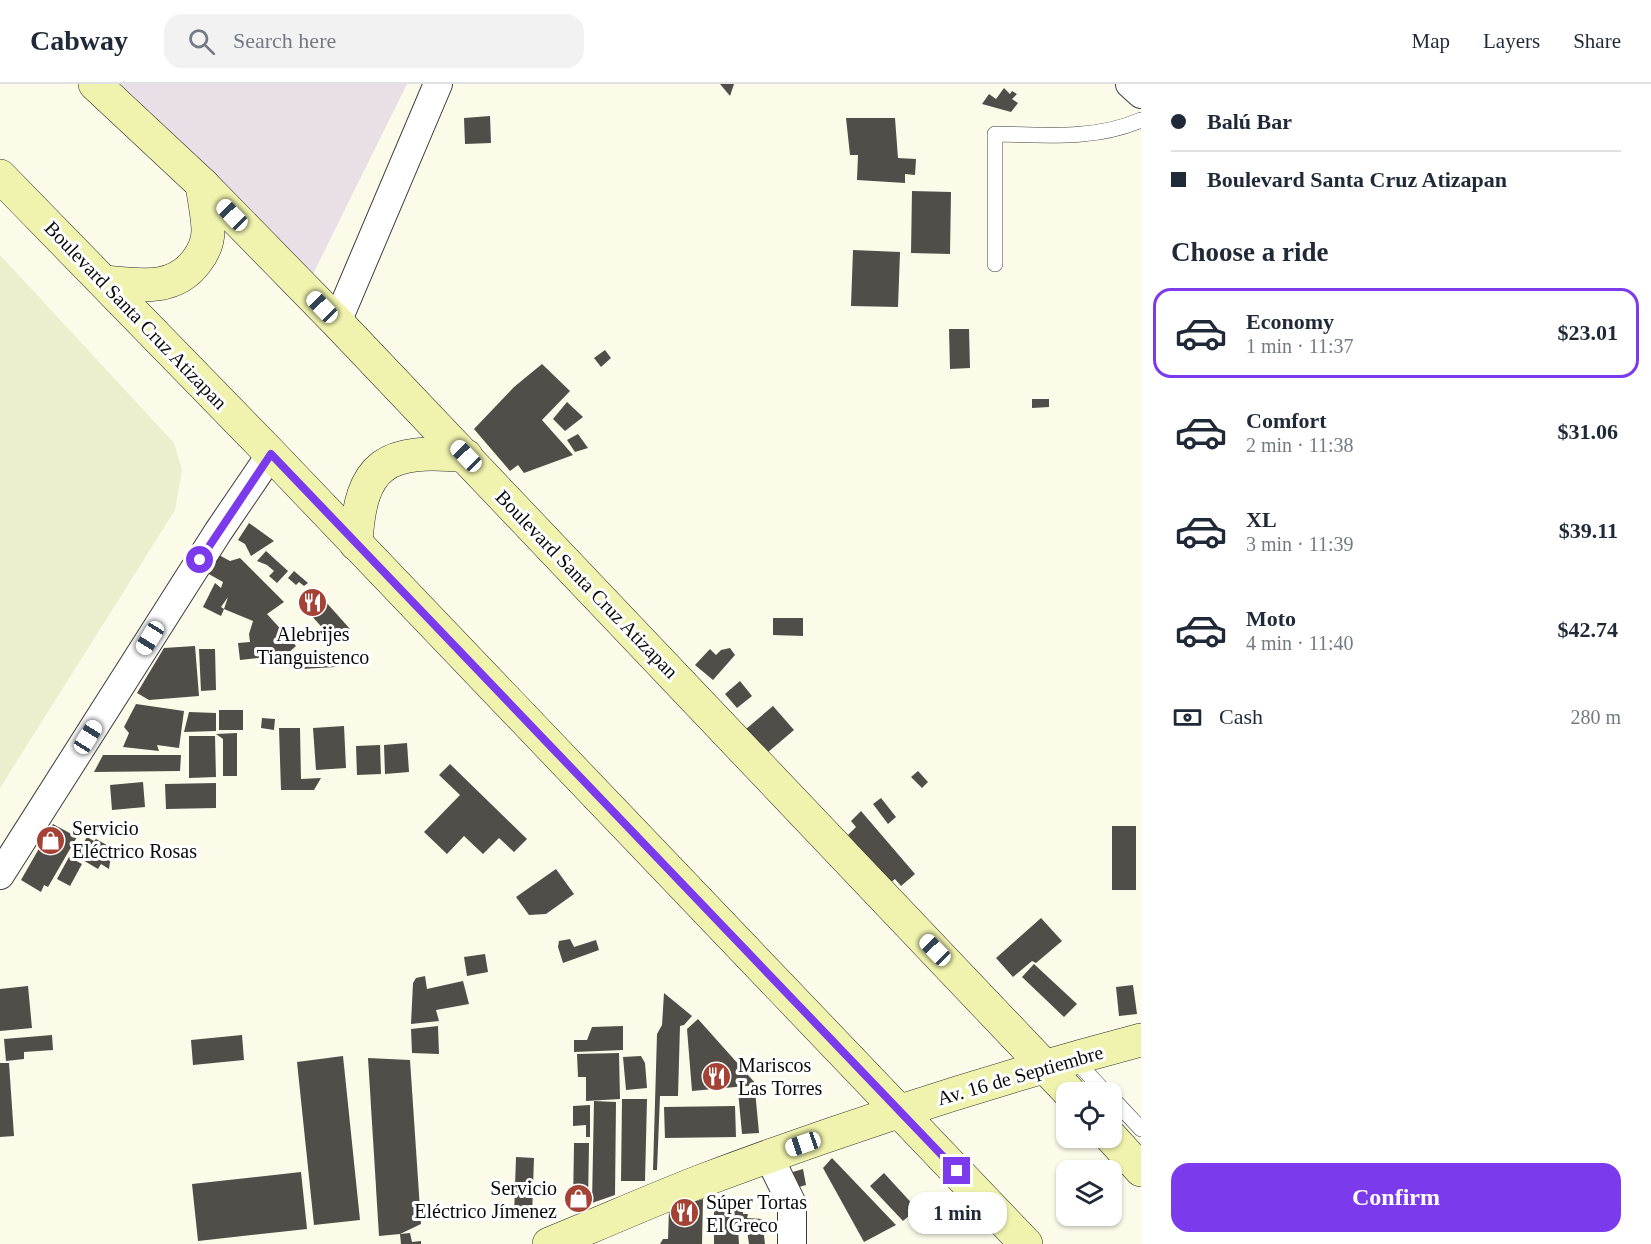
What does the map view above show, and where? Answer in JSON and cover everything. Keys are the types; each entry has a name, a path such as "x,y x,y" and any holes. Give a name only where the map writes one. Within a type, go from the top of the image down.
{"main road":[{"name":"Boulevard Santa Cruz Atizapan","path":"95,84 202,184 1059,1062 1066,1082"},
{"name":"Boulevard Santa Cruz Atizapan","path":"0,176 356,544"},
{"path":"105,282 145,285 171,282 190,270 202,254 208,234 202,184"},
{"path":"466,456 415,454 396,459 376,472 364,492 358,516 356,544 1026,1244"},
{"name":"Av. 16 de Septiembre","path":"549,1244 597,1234 703,1181 899,1111 1059,1062 1141,1040"},
{"path":"1121,1148 1141,1170"}],"street":[{"path":"337,322 438,84"},
{"path":"1130,84 1141,94"},
{"path":"0,875 218,532 271,454"},
{"path":"769,1157 812,1244"},
{"path":"792,1204 792,1244"}],"lane":[{"path":"995,264 995,134 1077,135 1121,128 1141,120"},
{"path":"1059,1062 1090,1082"},
{"path":"1122,1109 1141,1129"}],"shaded area":[{"path":"109,84 407,84 312,276"}],"green space":[{"path":"0,255 174,443 182,470 175,510 0,788"}],"building":[{"path":"720,84 734,84 730,96"},
{"path":"1004,88 1010,94 1012,91 1017,94 1012,99 1018,103 1011,112 982,104 989,94 996,99"},
{"path":"490,116 491,143 465,144 464,118"},
{"path":"846,118 895,118 898,158 916,159 915,175 905,174 905,183 857,180 858,155 850,155"},
{"path":"912,191 951,192 950,254 911,253"},
{"path":"853,250 900,252 898,307 851,306"},
{"path":"949,329 969,329 970,368 950,369"},
{"path":"605,350 611,358 601,367 594,358"},
{"path":"542,364 570,391 542,420 573,455 524,473 518,465 510,471 474,429 514,387"},
{"path":"1032,399 1049,399 1049,407 1032,408"},
{"path":"567,402 583,417 565,431 553,419"},
{"path":"578,434 588,448 575,452 567,440"},
{"path":"249,523 274,541 251,556 245,544 238,540"},
{"path":"266,551 288,571 277,583 269,576 274,571 257,561"},
{"path":"217,554 230,561 240,558 284,602 267,614 296,646 286,655 240,660 238,643 250,642 249,634 253,621 224,609 221,616 203,607 215,583 221,588 223,582 207,573"},
{"path":"294,571 308,583 304,586 299,582 296,585 288,578"},
{"path":"317,592 350,629 335,642 302,605"},
{"path":"773,618 803,618 803,636 773,635"},
{"path":"195,646 199,696 149,700 137,693 164,648"},
{"path":"730,648 735,655 713,680 695,665 710,649 716,655 721,650"},
{"path":"199,649 215,649 216,690 201,691"},
{"path":"334,651 352,666 302,669 299,652"},
{"path":"740,681 752,696 737,708 725,694"},
{"path":"136,704 184,711 179,748 157,745 159,751 123,747 129,733 124,727"},
{"path":"773,706 794,730 767,753 746,729"},
{"path":"219,710 243,710 243,730 219,730"},
{"path":"189,712 216,713 216,731 184,732"},
{"path":"262,718 275,719 274,730 261,728"},
{"path":"344,726 346,768 316,770 313,728"},
{"path":"279,728 300,728 301,779 321,778 314,790 281,790"},
{"path":"237,733 237,776 223,776 223,739 216,734"},
{"path":"189,736 215,736 216,777 189,778"},
{"path":"407,743 409,772 385,774 384,745"},
{"path":"380,745 381,774 357,775 356,746"},
{"path":"103,755 181,755 180,771 94,772"},
{"path":"450,764 527,839 514,852 499,838 483,854 464,836 447,854 424,832 460,795 439,775"},
{"path":"918,771 928,782 922,788 911,777"},
{"path":"143,782 145,807 112,810 110,785"},
{"path":"216,783 216,808 166,809 165,784"},
{"path":"881,798 896,817 888,824 873,804"},
{"path":"861,811 915,874 901,886 895,879 890,883 848,835 856,827 851,821"},
{"path":"53,824 77,837 48,887 44,885 41,892 21,880"},
{"path":"1112,826 1136,826 1136,890 1112,890"},
{"path":"87,837 112,848 109,869 101,864 98,869 76,856"},
{"path":"69,857 82,864 70,886 57,879"},
{"path":"556,869 574,894 546,914 529,915 516,897"},
{"path":"1041,918 1062,941 1036,963 1032,961 1013,977 996,958"},
{"path":"570,939 574,947 596,940 599,950 563,963 558,947 559,941"},
{"path":"485,954 488,972 467,976 464,957"},
{"path":"1034,964 1077,1004 1064,1017 1022,977"},
{"path":"425,976 427,989 463,981 469,1004 436,1010 439,1021 411,1024 413,983 416,978"},
{"path":"1133,985 1137,1014 1119,1016 1116,987"},
{"path":"28,986 32,1028 0,1031 0,989"},
{"path":"664,993 692,1016 680,1026 678,1096 660,1096 657,1170 653,1170 657,1034 662,1025"},
{"path":"698,1019 757,1085 692,1091 687,1029"},
{"path":"438,1026 439,1054 412,1053 411,1029"},
{"path":"623,1026 623,1050 574,1052 574,1040 587,1040 592,1027"},
{"path":"52,1035 53,1050 24,1052 24,1059 6,1061 4,1039"},
{"path":"242,1035 244,1060 193,1065 191,1040"},
{"path":"619,1053 620,1099 586,1101 586,1077 578,1077 577,1054"},
{"path":"343,1056 360,1220 314,1225 297,1062"},
{"path":"641,1056 645,1063 647,1088 626,1090 623,1057"},
{"path":"368,1058 410,1060 421,1224 400,1234 379,1236"},
{"path":"0,1063 9,1063 14,1136 0,1137"},
{"path":"755,1090 759,1133 742,1134 738,1091"},
{"path":"622,1099 647,1099 645,1181 621,1181"},
{"path":"594,1101 616,1102 615,1195 592,1203"},
{"path":"590,1105 590,1137 586,1137 586,1125 573,1126 573,1106"},
{"path":"735,1106 736,1137 665,1138 664,1107"},
{"path":"574,1143 589,1143 588,1203 573,1207"},
{"path":"516,1157 534,1158 532,1216 514,1216"},
{"path":"832,1158 896,1225 864,1242 823,1168"},
{"path":"803,1169 806,1185 789,1190 786,1174"},
{"path":"301,1172 307,1229 198,1241 192,1184"},
{"path":"884,1173 917,1209 903,1221 870,1186"},
{"path":"703,1199 702,1244 660,1244 663,1239 668,1239 669,1209"},
{"path":"743,1201 743,1214 748,1214 747,1218 762,1219 765,1244 749,1244 747,1230 738,1230 739,1244 714,1244 714,1203"},
{"path":"410,1233 412,1242 421,1241 421,1244 401,1244 400,1234"}],"place":[{"name":"Alebrijes Tianguistenco","path":"313,603"},
{"name":"Servicio Eléctrico Rosas","path":"51,840"},
{"name":"Mariscos Las Torres","path":"717,1076"},
{"name":"Servicio Eléctrico Jímenez","path":"578,1199"},
{"name":"Súper Tortas El Greco","path":"685,1213"}],"route":[{"path":"200,560 271,454 957,1171"}]}
